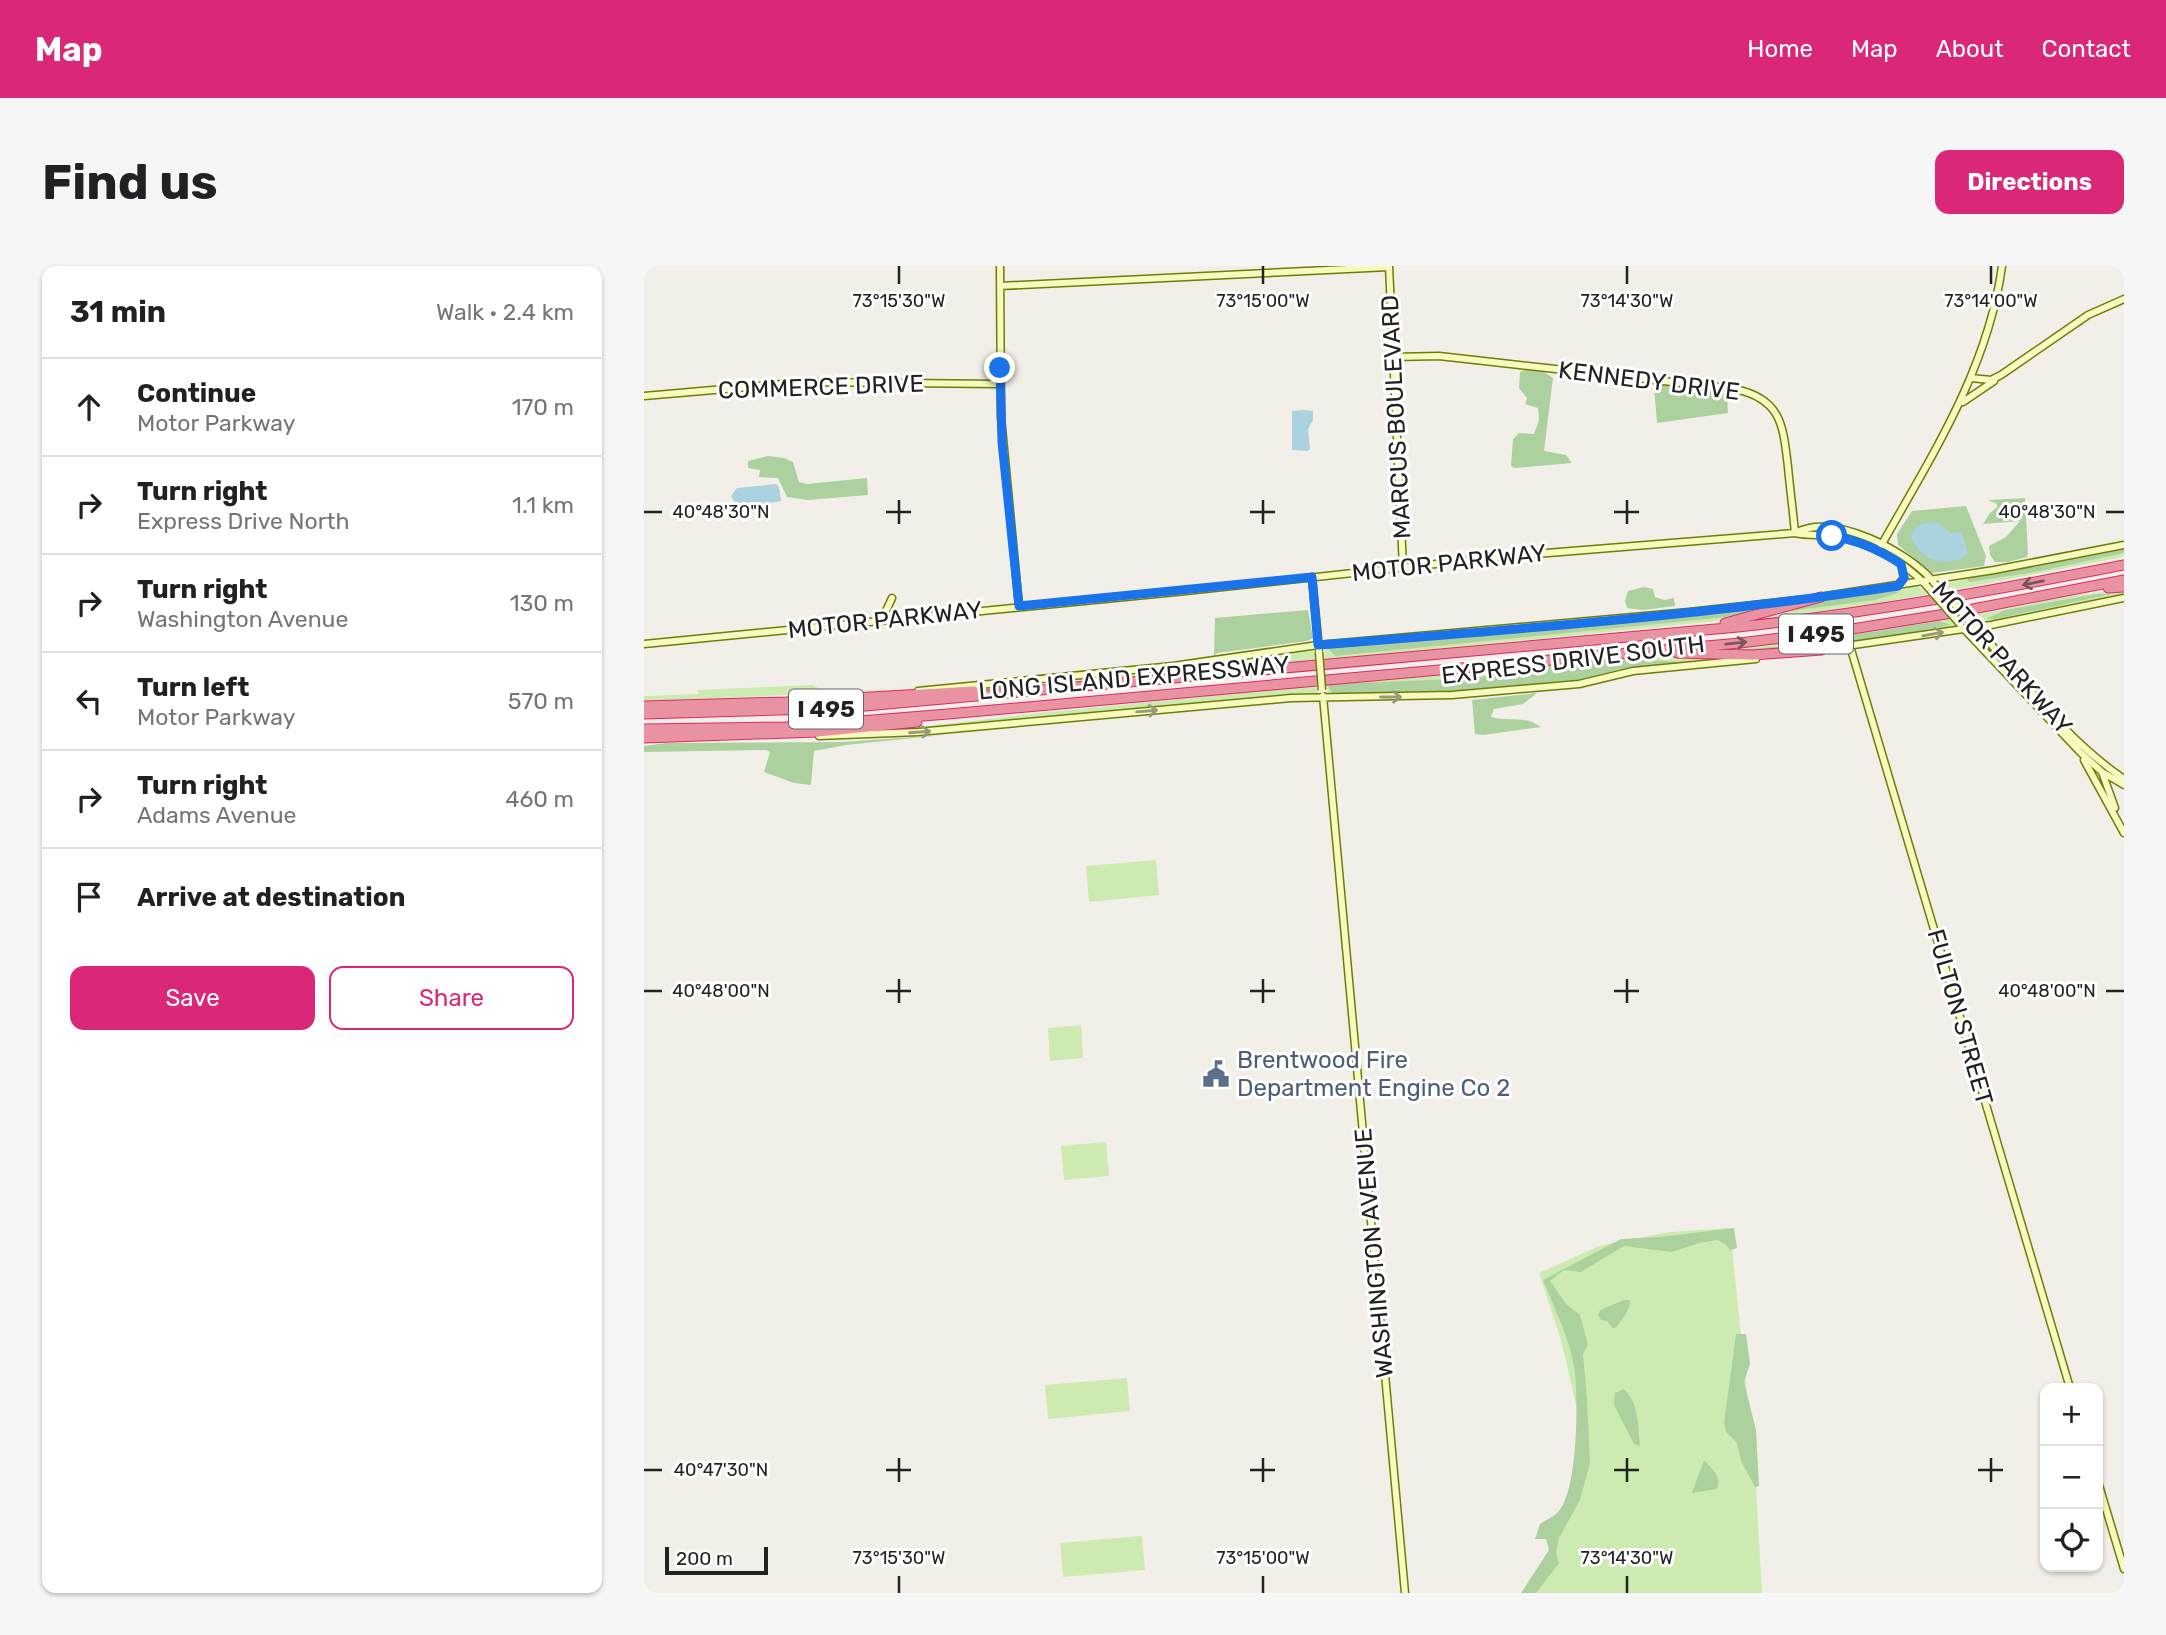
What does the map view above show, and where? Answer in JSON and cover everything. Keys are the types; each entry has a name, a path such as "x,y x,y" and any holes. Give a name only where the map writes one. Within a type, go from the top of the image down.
{"highway":[{"name":"LONG ISLAND EXPRESSWAY","path":"644,714 843,708 1626,638 1843,614 1950,598 2124,563"},
{"name":"LONG ISLAND EXPRESSWAY","path":"644,729 786,727 1595,656 1846,630 2124,580"},
{"path":"2085,587 2124,587"},
{"path":"1626,638 1737,621 1821,597"},
{"path":"1595,656 1657,653 1748,655 1822,650"},
{"path":"644,706 989,690 1007,693"},
{"path":"779,734 947,719 995,709"},
{"name":"EXPRESS DRIVE SOUTH","path":"644,739 779,734"}],"main road":[{"path":"1000,266 999,384 1002,442 1019,606"},
{"path":"1000,286 1389,266"},
{"name":"MARCUS BOULEVARD","path":"1389,266 1403,568"},
{"path":"1880,547 1959,406 1976,363 1997,293 2002,266"},
{"path":"1959,406 2078,321 2100,308 2124,299"},
{"name":"KENNEDY DRIVE","path":"1393,358 1446,357 1735,389 1755,394 1776,412 1783,428 1795,533"},
{"path":"1976,363 1980,373 1991,380"},
{"path":"1971,378 1991,380 2001,375"},
{"name":"COMMERCE DRIVE","path":"644,396 806,382 999,384"},
{"name":"MOTOR PARKWAY","path":"1795,533 1804,529 1827,528 1867,538 1929,583 1973,625 2045,706 2101,763 2124,779"},
{"path":"1867,538 1884,534 1891,528"},
{"path":"1891,528 1892,541 1897,552"},
{"name":"MOTOR PARKWAY","path":"644,644 1510,556 1795,533 1835,536 1897,552 1918,566 1962,626 2080,752 2102,772 2124,785"},
{"path":"891,695 1821,597 1929,583 2124,545"},
{"path":"1898,586 1904,578 1901,564"},
{"name":"WASHINGTON AVENUE","path":"1312,577 1405,1593"},
{"path":"874,621 885,613 892,598"},
{"name":"EXPRESS DRIVE SOUTH","path":"779,734 918,732 1323,693 1435,696 1573,684 1633,671 1822,650 1962,626 1991,625 2124,598"},
{"path":"1986,639 1991,625"},
{"name":"FULTON STREET","path":"1850,646 2069,1383"},
{"path":"2080,752 2124,831"},
{"path":"2101,763 2110,798 2124,831"},
{"path":"2110,798 2115,787 2124,785"},
{"path":"2103,1499 2124,1569"}],"green space":[{"path":"1526,369 1544,372 1553,378 1544,451 1566,455 1572,463 1515,468 1511,466 1513,439 1519,433 1534,434 1539,420 1538,408 1525,404 1527,398 1519,388 1520,372"},
{"path":"1657,384 1727,393 1728,413 1657,423 1654,387"},
{"path":"768,456 793,462 799,482 807,484 867,478 868,495 808,500 787,497 778,478 759,477 760,470 748,468 748,461"},
{"path":"2025,498 2027,557 1995,562 1990,555 1989,546 2006,537 2020,521 1983,524 1997,507 1997,504 1988,500"},
{"path":"1966,506 1986,556 1984,566 1932,573 1898,545 1897,534 1912,511"},
{"path":"2124,547 2124,557 1947,591 1941,584"},
{"path":"2124,548 2124,553 2035,572 1969,582 1967,578"},
{"path":"1644,587 1653,589 1655,597 1664,600 1674,598 1675,606 1643,610 1627,608 1625,601 1628,591"},
{"path":"1919,587 1928,594 1874,604 1741,621 1827,600"},
{"path":"2124,589 2124,594 1995,621 1979,623 1971,616 2064,597"},
{"path":"1896,591 1898,593 1875,600 1790,611 1823,601"},
{"path":"2111,594 1986,619 2005,610"},
{"path":"1780,606 1718,621 1325,660 1326,648"},
{"path":"1754,608 1741,614 1717,618 1335,656 1328,648"},
{"path":"1308,610 1313,638 1307,641 1217,653 1214,657 1215,618"},
{"path":"1951,619 1957,626 1895,637 1784,651 1699,651 1809,639"},
{"path":"1940,621 1950,625 1819,648 1739,650 1824,642"},
{"path":"1311,650 1315,652 1316,661 978,688 1157,671"},
{"path":"1671,656 1732,660 1585,681 1441,694 1328,695 1327,685 1579,661"},
{"path":"1607,659 1692,662 1616,670 1592,678 1436,694 1332,693 1328,686 1479,678 1509,670"},
{"path":"1179,662 860,692 644,701 644,696 699,694 697,690 812,685 827,692 888,689"},
{"path":"1317,685 1318,695 886,731 1039,713"},
{"path":"1537,693 1523,704 1494,709 1491,717 1529,721 1541,727 1475,734 1472,700"},
{"path":"943,735 814,751 811,785 794,783 764,772 770,752 766,750 644,752 644,746 665,743 842,742"},
{"path":"1156,860 1159,895 1089,902 1086,866"},
{"path":"1081,1025 1083,1058 1050,1061 1048,1028"},
{"path":"1106,1142 1109,1176 1064,1180 1061,1146"},
{"path":"1730,1228 1755,1471 1762,1593 1526,1593 1554,1540 1573,1480 1579,1417 1561,1340 1539,1273 1599,1246 1669,1232"},
{"path":"1734,1228 1737,1248 1730,1250 1717,1240 1672,1252 1624,1246 1581,1272 1564,1270 1550,1281 1567,1305 1580,1315 1588,1345 1583,1354 1590,1463 1580,1500 1559,1538 1556,1553 1559,1563 1536,1593 1521,1593 1549,1550 1546,1539 1535,1539 1540,1524 1556,1514 1565,1501 1575,1446 1573,1361 1543,1280 1621,1239"},
{"path":"1630,1300 1629,1308 1615,1328 1607,1321 1601,1320 1598,1315 1600,1310"},
{"path":"1736,1334 1746,1334 1750,1364 1744,1382 1756,1430 1759,1486 1755,1487 1741,1461 1737,1443 1726,1432 1724,1423"},
{"path":"1127,1378 1130,1411 1048,1419 1045,1385"},
{"path":"1624,1389 1635,1408 1640,1446 1634,1444 1614,1405 1615,1393"},
{"path":"1704,1460 1717,1476 1717,1489 1692,1493"},
{"path":"1142,1536 1145,1570 1063,1577 1060,1543"}],"water":[{"path":"1292,411 1313,411 1313,420 1308,429 1310,449 1292,450"},
{"path":"776,484 781,501 741,508 731,496 737,488"},
{"path":"1936,522 1951,533 1962,532 1968,553 1958,560 1938,561 1921,552 1911,538 1912,533 1920,525"}],"place":[{"name":"Brentwood Fire Department Engine Co 2","path":"1216,1074"}],"route":[{"path":"1000,368 1002,442 1019,606 1312,577 1318,645 1689,612 1821,597 1898,586 1904,578 1901,564 1890,556 1869,546 1832,536"}]}
